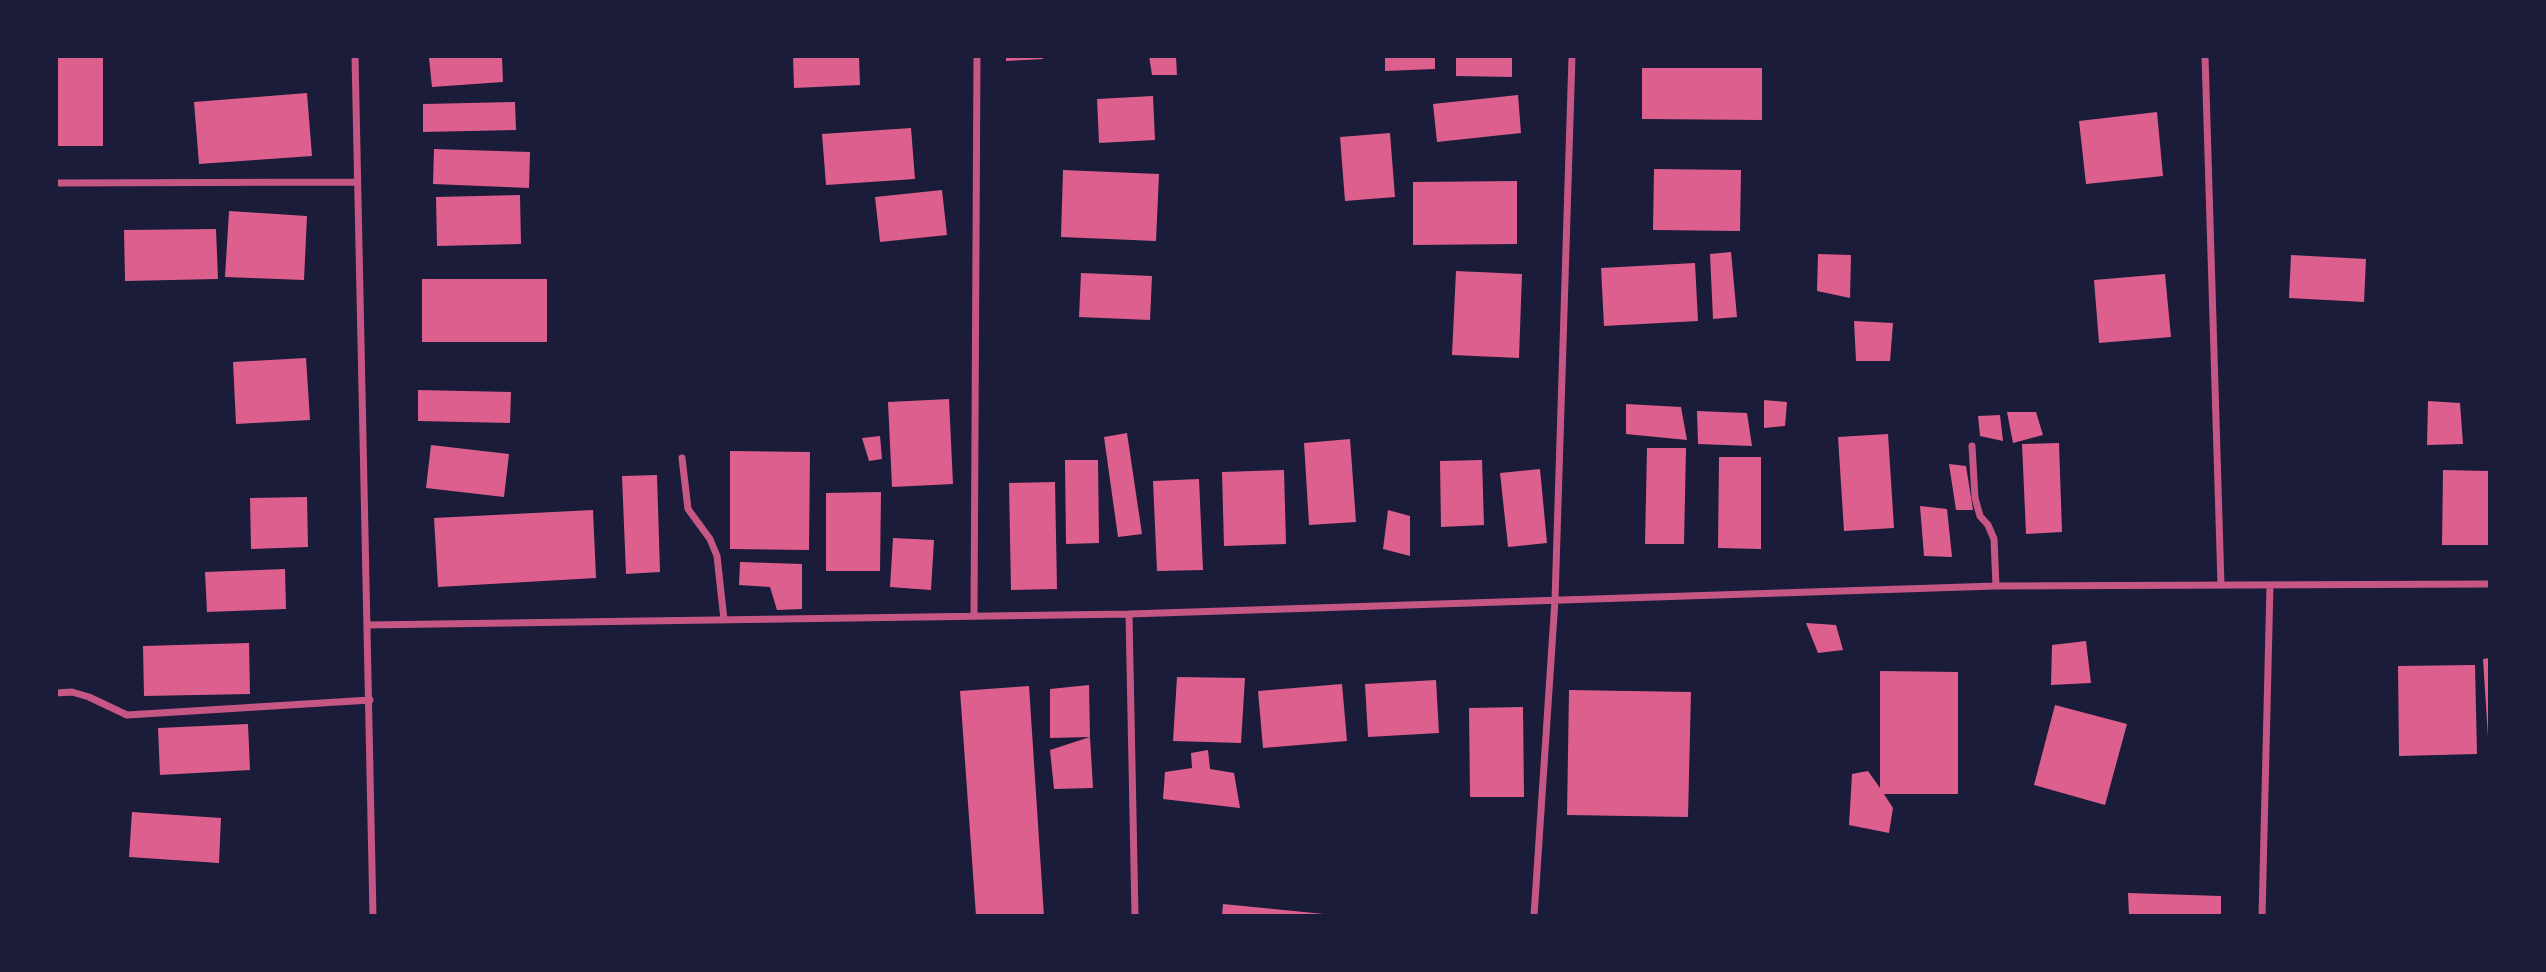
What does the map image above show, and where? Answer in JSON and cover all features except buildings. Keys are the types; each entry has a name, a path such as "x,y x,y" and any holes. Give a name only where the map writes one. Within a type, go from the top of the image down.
{"street":[{"path":"355,56 373,916"},
{"path":"974,617 977,56"},
{"path":"1534,916 1555,600 1572,56"},
{"path":"2205,56 2221,585"},
{"path":"56,183 357,182"},
{"path":"1972,446 1975,498 1980,516 1988,525 1994,539 1996,586"},
{"path":"682,458 688,509 710,539 717,556 724,620"},
{"path":"368,625 1129,614 1996,586 2490,584"},
{"path":"2262,916 2270,585"},
{"path":"1129,614 1135,916"},
{"path":"56,693 72,692 89,697 127,715 370,700"}]}
